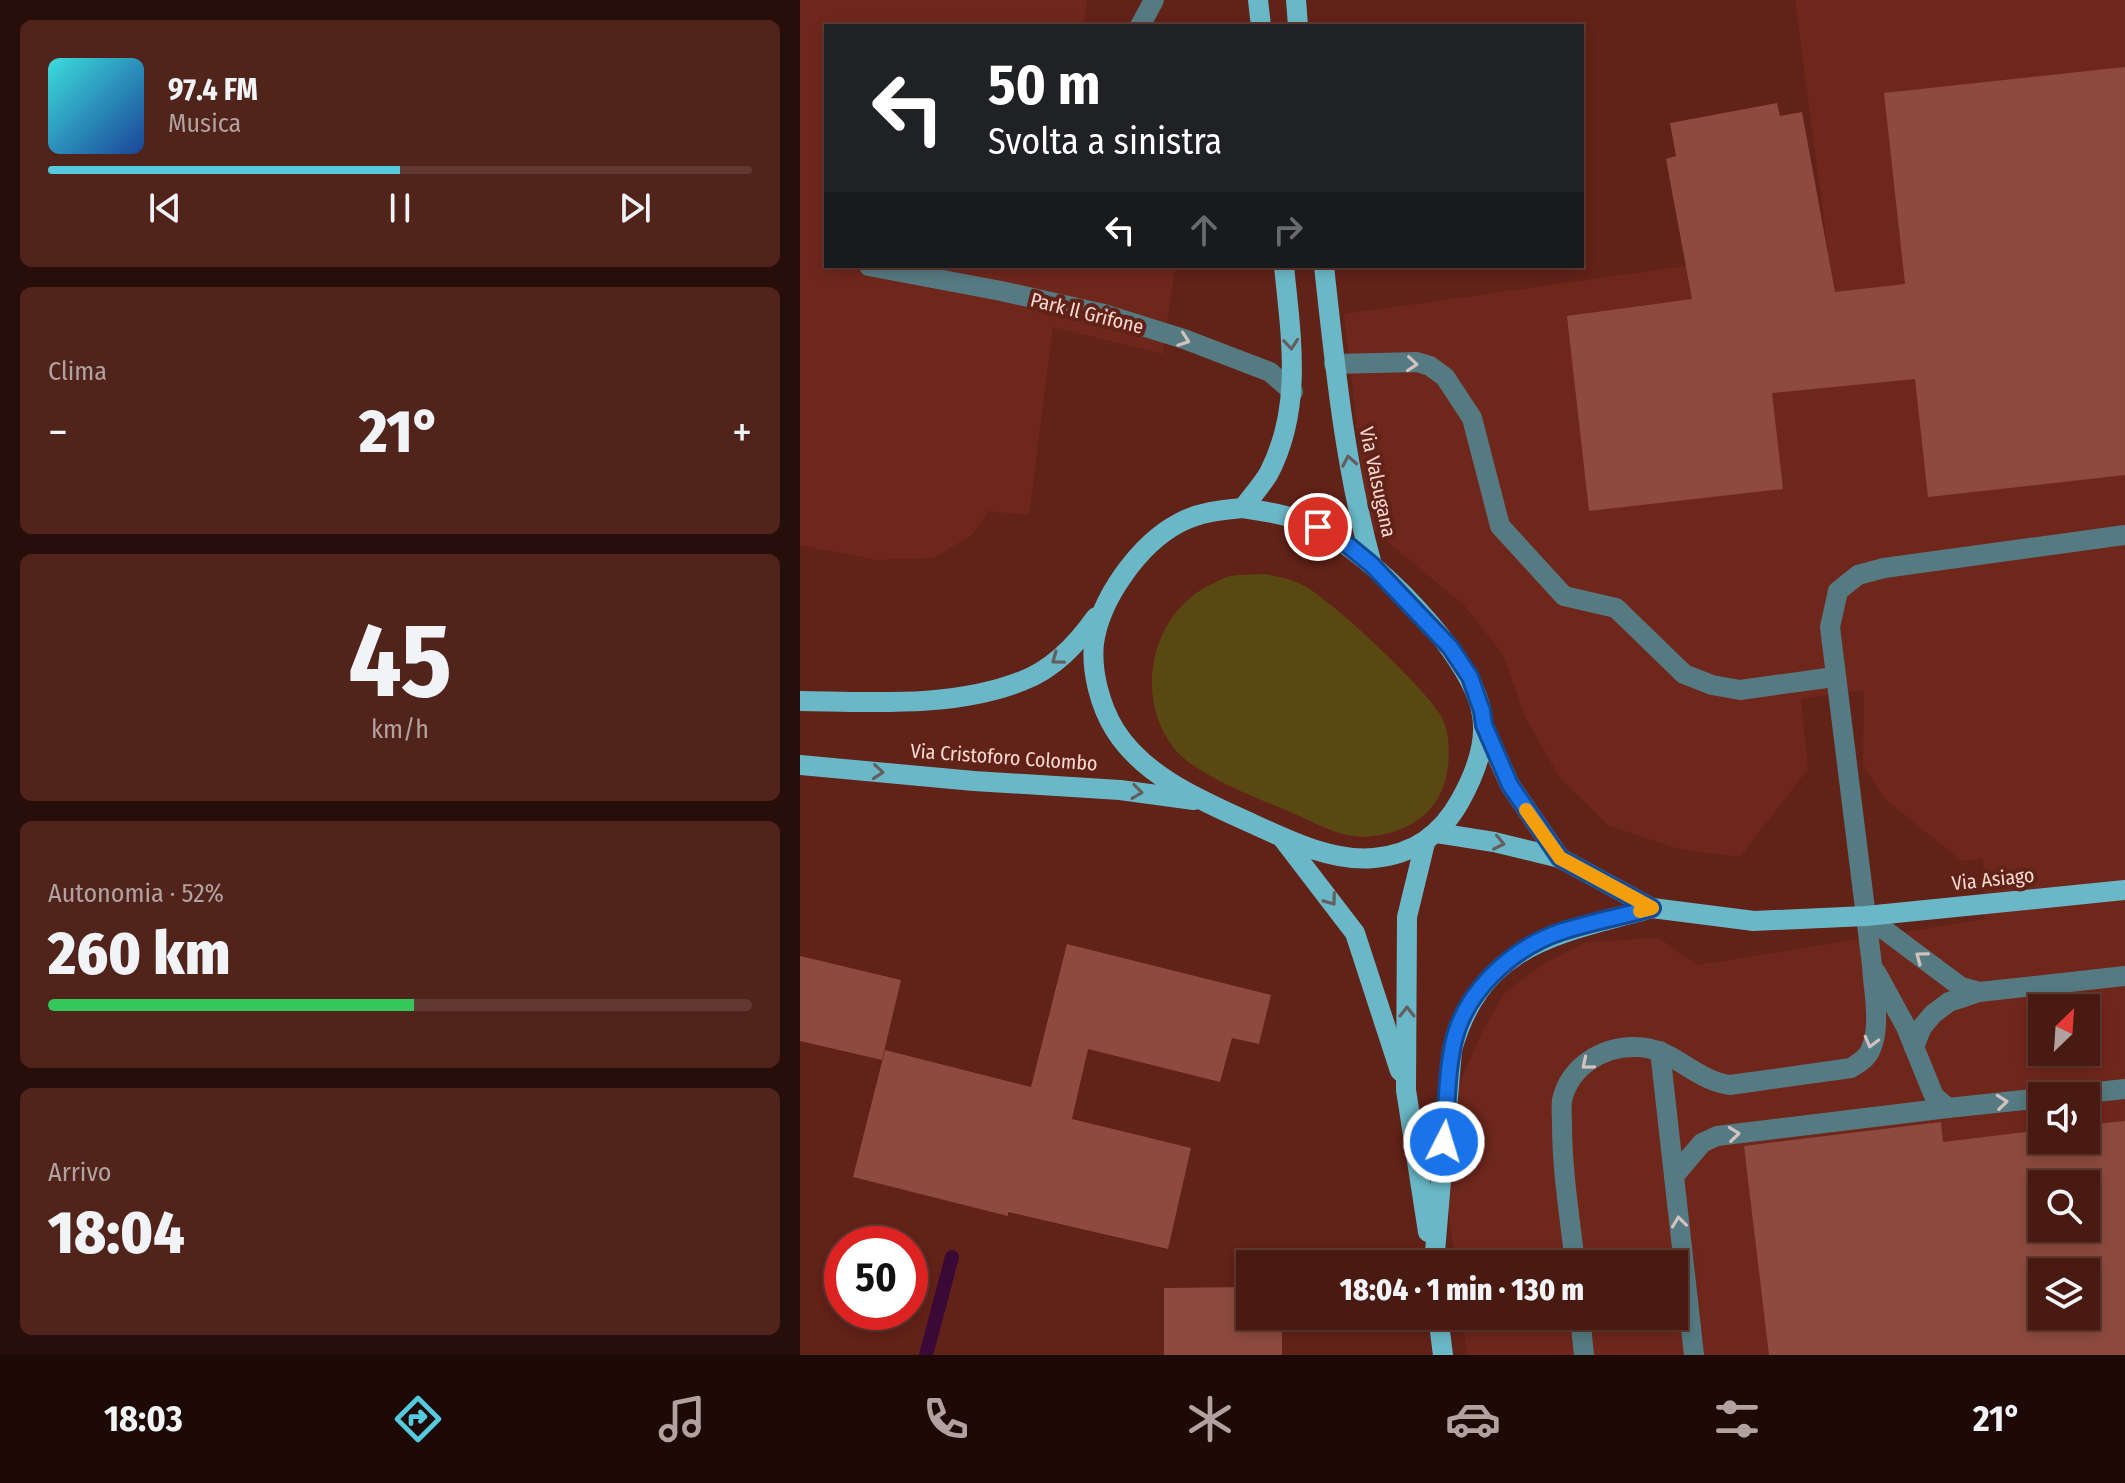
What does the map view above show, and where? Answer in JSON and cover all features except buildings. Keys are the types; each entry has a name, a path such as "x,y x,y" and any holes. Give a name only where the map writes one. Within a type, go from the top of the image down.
{"main road":[{"path":"1258,0 1261,24"},
{"path":"1296,0 1298,24"},
{"path":"1243,508 1269,474 1285,429 1293,392 1293,355 1284,268"},
{"name":"Via Valsugana","path":"1324,268 1340,414 1359,519 1372,565 1450,647 1470,677 1484,725 1481,751 1468,786 1431,838 1407,917 1406,1090"},
{"path":"800,701 947,698 1024,681 1058,660 1079,640 1127,569 1152,543 1178,523 1212,511 1243,508 1284,514 1318,527 1372,565"},
{"path":"1108,601 1094,642 1094,667 1101,699 1115,730 1137,757 1164,778 1205,802 1283,838 1329,854 1360,860 1393,856 1431,838 1494,842 1560,858 1652,908"},
{"path":"1484,725 1510,785 1560,858"},
{"name":"Via Cristoforo Colombo","path":"800,765 1120,790 1205,802"},
{"path":"1283,838 1355,933 1406,1090 1431,1250"},
{"name":"Via Asiago","path":"1652,908 1754,921 1866,916 2125,890"},
{"path":"1434,1250 1452,1050 1460,1021 1476,993 1501,967 1537,942 1564,931 1652,908"},
{"path":"1440,1330 1443,1355"}],"lane":[{"path":"1141,24 1154,0"},
{"name":"Park Il Grifone","path":"880,268 1104,314 1184,339 1270,372 1293,392"},
{"path":"1334,364 1417,362 1430,366 1445,377 1472,418 1500,526 1564,596 1616,608 1684,674 1712,685 1740,690 1834,677"},
{"path":"1573,1250 1562,1147 1562,1099 1587,1060 1608,1051 1636,1047 1660,1051 1715,1084 1730,1085 1851,1068 1863,1061 1870,1051 1874,1038 1872,965 1830,627 1838,591 1858,575 1884,568 2125,535"},
{"path":"1866,916 1961,987 1979,992"},
{"path":"1872,965 1914,1047 1934,1096 1948,1108"},
{"path":"1914,1047 1922,1027 1949,1002 1979,992 2125,976"},
{"path":"1660,1051 1694,1355"},
{"path":"2100,1092 2125,1089"},
{"path":"1674,1176 1702,1143 1717,1136 2028,1099"},
{"path":"1441,1330 1451,1355"},
{"path":"1581,1330 1584,1355"}],"shaded area":[{"path":"800,0 1087,0 1083,24 824,24 824,268 1175,268 1163,354 1053,327 1029,515 988,511 973,534 934,558 877,560 800,545"},
{"path":"1795,0 2125,0 2125,1355 1467,1355 1464,1330 1688,1330 1688,1250 1453,1250 1439,1132 1480,1036 1504,993 1545,963 1587,942 1659,938 1697,965 1984,919 1983,859 1962,861 1886,800 1863,765 1864,690 1801,699 1808,769 1740,857 1679,849 1609,826 1560,778 1525,717 1504,656 1464,605 1368,526 1344,314 1735,259 1828,251"},
{"path":"1266,574 1301,584 1333,607 1397,666 1441,716 1449,746 1446,779 1433,806 1402,829 1363,837 1330,830 1195,767 1173,747 1161,727 1154,704 1154,658 1173,616 1189,599 1221,579 1234,575"}],"waterway":[{"path":"926,1355 952,1257"}],"slow traffic":[{"path":"1526,810 1560,858 1652,908 1640,911"}],"route":[{"path":"1318,527 1372,565 1450,647 1470,677 1484,725 1510,785 1560,858 1652,908 1564,931 1537,942 1501,967 1476,993 1460,1021 1452,1050 1444,1142"}]}
